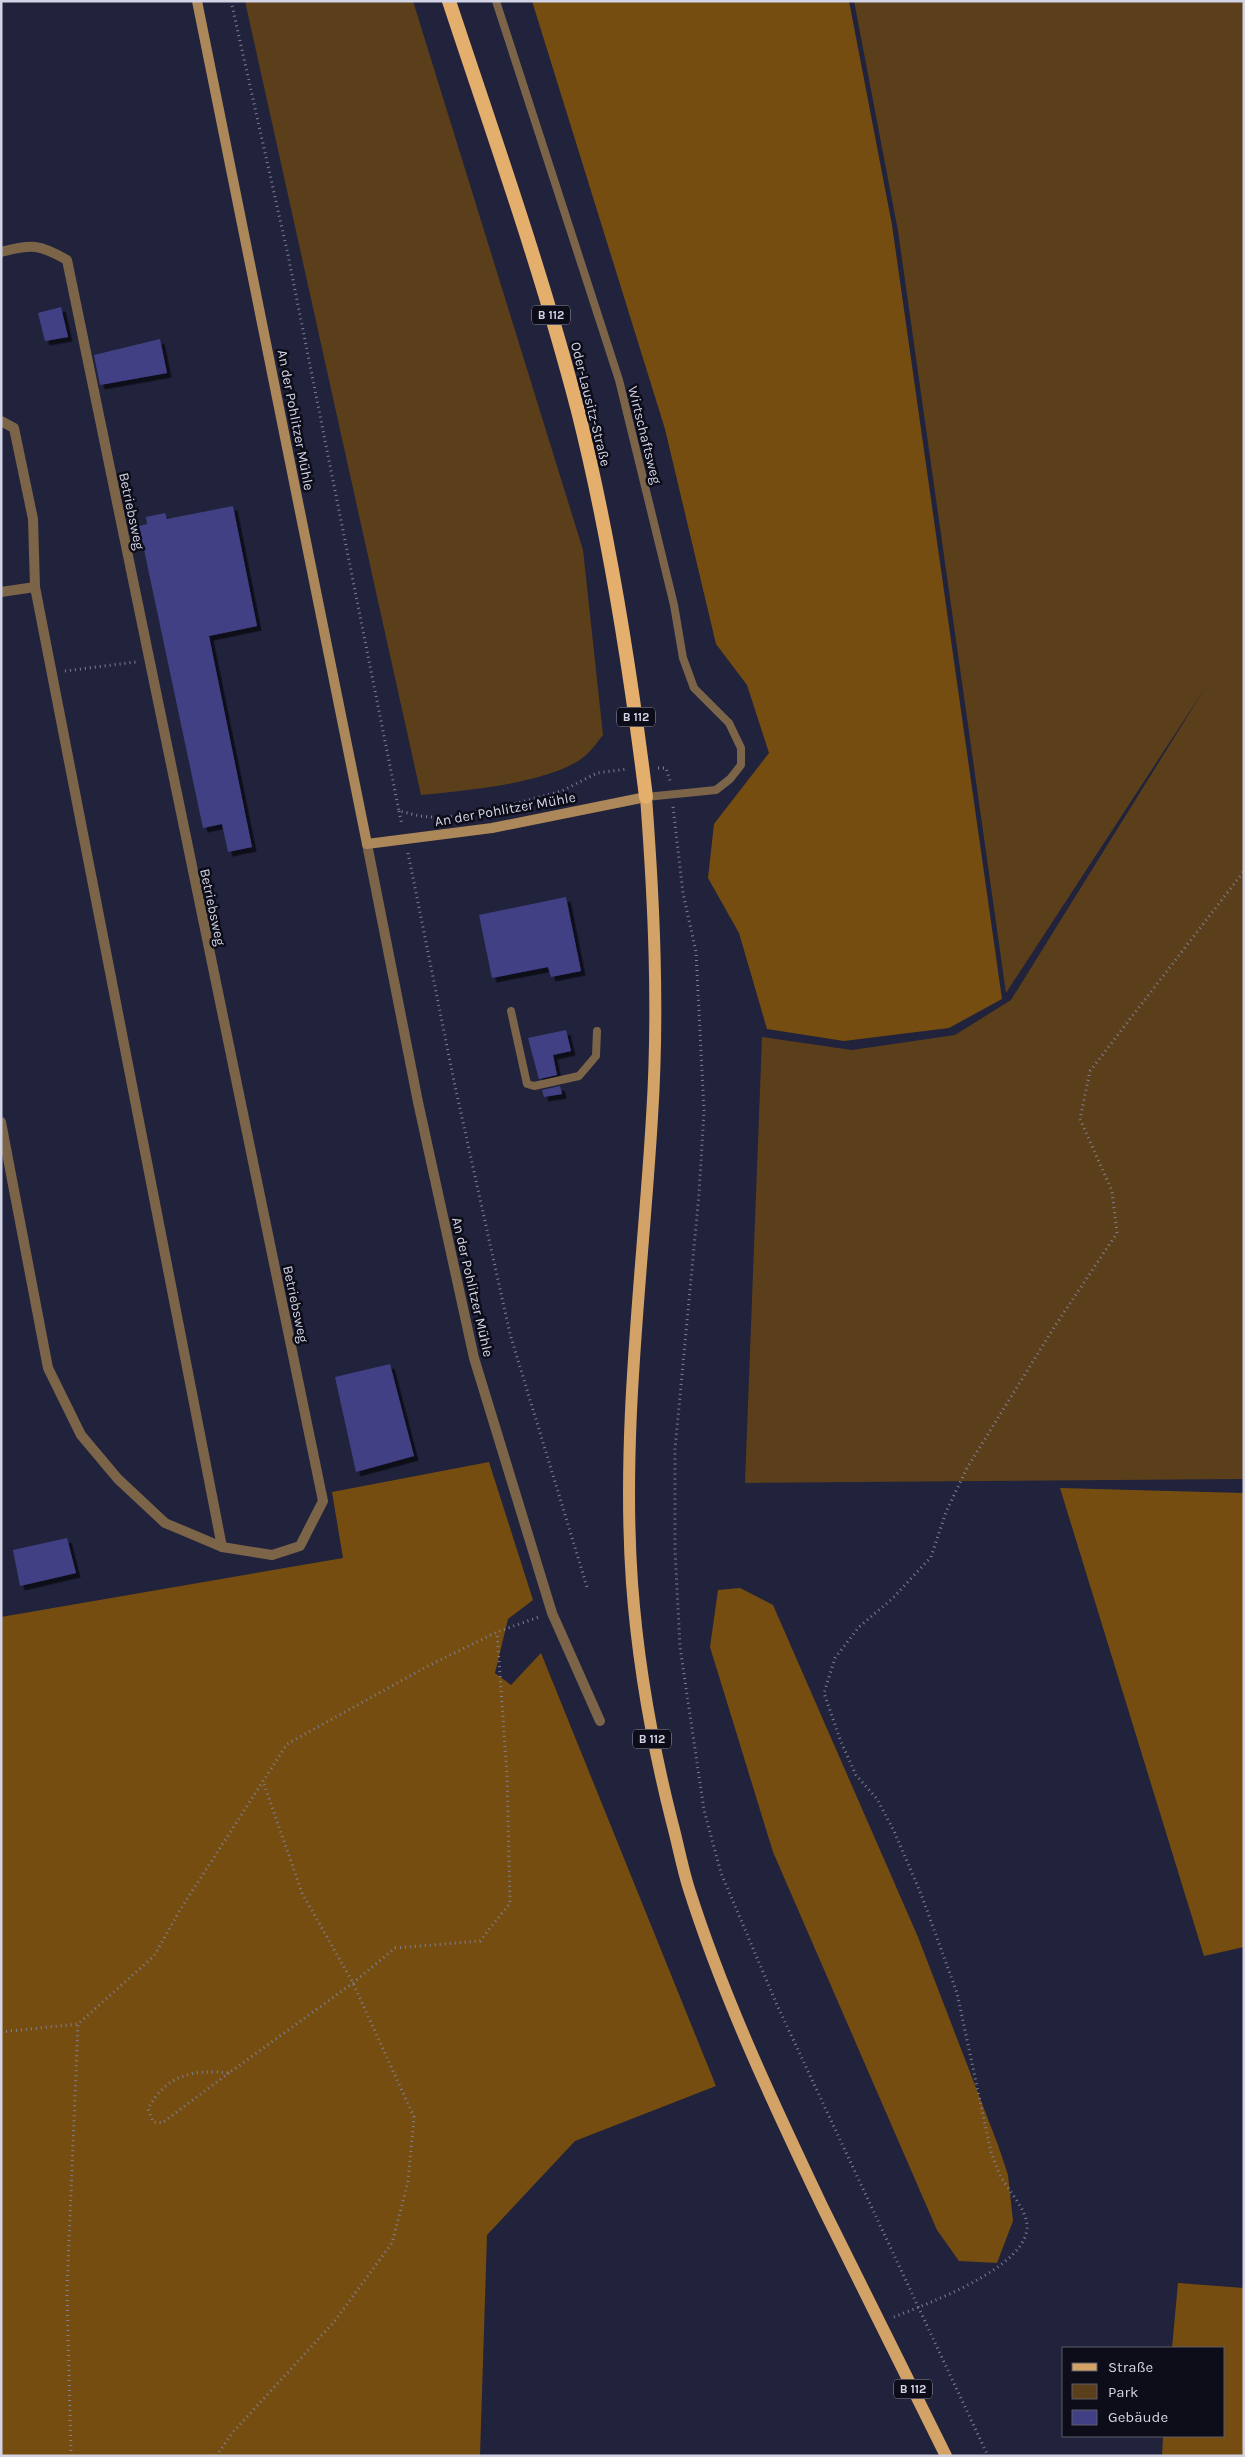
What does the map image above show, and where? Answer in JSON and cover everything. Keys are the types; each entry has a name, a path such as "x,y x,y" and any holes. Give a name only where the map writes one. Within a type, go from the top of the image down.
{"highway":[{"name":"Oder-Lausitz-Straße","path":"449,1 550,310 578,411 603,518 623,628 646,797"}],"main road":[{"name":"An der Pohlitzer Mühle","path":"197,1 367,844 492,828 646,797"},
{"name":"B 112","path":"646,797 655,922 654,1054 652,1112 631,1422 630,1507 632,1579 646,1707 654,1752 688,1885 735,2016 764,2085 879,2323 946,2456"}],"street":[{"name":"Betriebsweg","path":"1,252 23,246 45,247 67,260 323,1501 300,1546 272,1555 222,1548 165,1522 118,1479 81,1435 48,1368 1,1122"},
{"path":"1,421 14,428 34,519 35,587 222,1548"},
{"path":"1,592 35,587"},
{"name":"An der Pohlitzer Mühle","path":"367,844 418,1102 474,1358 552,1613 600,1721"}],"lane":[{"name":"Wirtschaftsweg","path":"496,1 619,380 674,605 683,658 694,688 729,723 741,748 741,765 716,790 646,797"},
{"path":"511,1011 527,1084 534,1086 579,1076 596,1056 598,1031"}],"path":[{"path":"231,1 288,255 455,1086 510,1334 587,1587"},
{"path":"53,673 149,660"},
{"path":"399,811 420,816 442,818 506,806 562,791 597,773 643,768 666,768 672,794 683,893 696,952 702,1048 704,1111 700,1184 675,1449 675,1550 680,1647 704,1810 721,1873 777,2005 988,2456"},
{"path":"879,2323 976,2280 1002,2263 1022,2243 1027,2223 1000,2175 991,2152 957,1993 921,1894 894,1831 877,1799 856,1775 841,1742 824,1693 835,1658 859,1627 892,1599 931,1557 946,1512 967,1468 1055,1326 1117,1233 1112,1191 1080,1119 1090,1071 1244,871"},
{"path":"1,2032 78,2024 154,1956 180,1910 287,1744 428,1666 497,1632 552,1613"},
{"path":"229,2073 205,2070 176,2078 156,2092 148,2109 153,2122 162,2124 353,1983 395,1948 480,1942 510,1903 507,1775 497,1632"},
{"path":"216,2456 233,2432 334,2322 392,2243 408,2182 414,2116 353,1983 302,1893 263,1781"},
{"path":"71,2456 68,2289 78,2024"}],"green space":[{"path":"245,1 413,1 583,550 603,735 588,754 552,773 507,784 421,795"},
{"path":"854,1 1244,1 1244,1479 745,1483 762,1037 852,1050 955,1035 1011,1000 1205,688 1006,993 898,231"}],"shaded area":[{"path":"532,1 849,1 892,225 1002,999 949,1028 844,1041 767,1029 739,933 708,878 714,824 769,753 747,685 716,644 665,429"},
{"path":"489,1462 533,1600 508,1619 495,1673 511,1685 541,1653 716,2086 575,2141 487,2235 480,2456 1,2456 1,1617 343,1558 332,1492"},
{"path":"1060,1488 1244,1493 1244,1947 1204,1956"},
{"path":"740,1588 773,1605 918,1937 998,2145 1008,2175 1013,2221 997,2263 959,2261 937,2230 773,1852 710,1647 718,1590"},
{"path":"1178,2283 1244,2288 1244,2456 1162,2456 1163,2437 1225,2437 1225,2347 1172,2347"}],"building":[{"path":"61,307 68,337 45,341 38,313"},
{"path":"160,339 167,373 100,385 94,355"},
{"path":"233,506 257,626 209,636 252,847 228,852 222,824 203,828 139,526 147,524 146,517 165,513 167,519"},
{"path":"566,897 581,971 551,977 548,967 492,978 479,915"},
{"path":"566,1030 571,1051 553,1055 557,1075 539,1079 528,1038"},
{"path":"560,1086 562,1094 544,1097 542,1090"},
{"path":"390,1364 414,1456 356,1472 335,1377"},
{"path":"67,1538 76,1573 20,1586 13,1550"}]}
